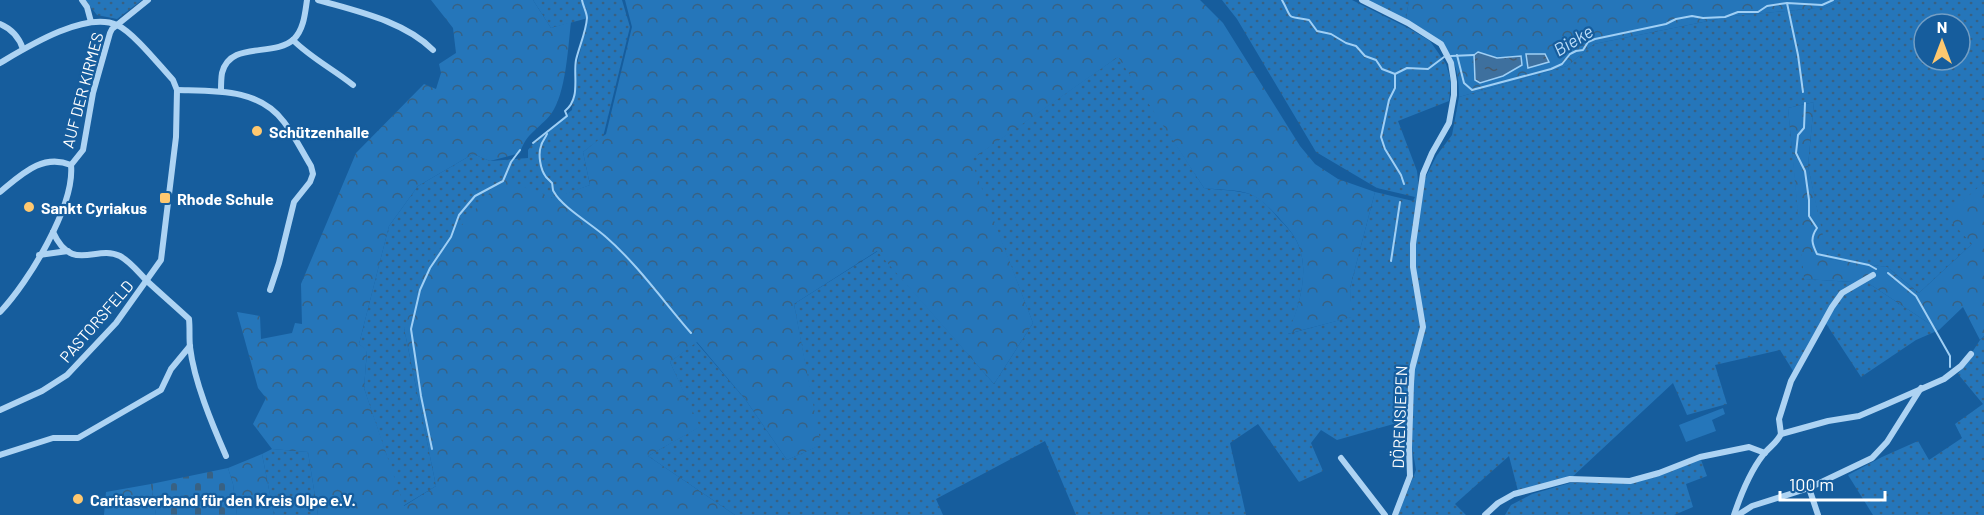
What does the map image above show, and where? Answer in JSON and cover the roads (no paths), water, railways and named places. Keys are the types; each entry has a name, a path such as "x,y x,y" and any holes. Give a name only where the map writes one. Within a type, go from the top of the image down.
{"street":[{"path":"82,0 87,7 91,22"},
{"name":"AUF DER KIRMES","path":"71,165 83,150 96,82 110,33 148,0"},
{"path":"221,92 222,72 227,62 239,53 278,48 294,40 303,24 307,0"},
{"path":"318,0 371,16 409,32 433,50"},
{"name":"DÖRENSIEPEN","path":"1362,0 1441,44 1451,63 1454,95 1445,133 1432,153 1423,174 1413,244 1413,267 1423,327 1412,369 1410,476 1395,515"},
{"path":"0,63 23,49 75,26 91,22 108,22 127,31 173,80 177,90 235,92 267,104 284,121 311,166 313,174 310,182 294,202 270,290"},
{"path":"0,24 19,38 23,49"},
{"path":"294,40 312,57 332,68 353,85"},
{"name":"PASTORSFELD","path":"0,410 42,391 67,375 116,323 161,260 176,137 177,90"},
{"path":"0,192 28,168 39,164 59,162 71,165 72,177 69,191 53,232 15,296 0,312"},
{"path":"53,232 60,244 68,251 81,256 107,254 119,256 133,266 189,319 189,346 212,426 226,456"},
{"path":"39,255 68,251"},
{"path":"1736,515 1740,497 1753,469 1778,441 1781,434 1779,419 1791,381 1832,307 1842,293 1873,275"},
{"path":"0,455 53,438 78,438 161,390 171,369 189,346"},
{"path":"1781,434 1828,421 1859,416 1944,379 1961,366 1971,354"},
{"path":"1736,515 1752,506 1809,488 1872,458 1887,442 1921,388"},
{"path":"1485,515 1498,503 1514,494 1570,479 1630,481 1659,473 1700,457 1749,447 1765,453"},
{"path":"1341,458 1385,515"},
{"path":"1809,488 1818,515"}],"water":[{"path":"1478,52 1497,58 1521,56 1522,65 1503,76 1480,83 1475,80 1474,55"},
{"path":"1526,54 1545,54 1549,62 1528,68"}],"waterway":[{"path":"533,143 567,116 565,111 573,100 576,60 587,18 582,0"},
{"name":"Bieke","path":"1282,0 1289,15 1309,20 1317,31 1331,34 1356,46 1365,56 1376,60 1382,69 1395,74 1407,68 1428,69 1444,57"},
{"name":"Bieke","path":"1457,55 1464,83 1472,90 1551,69 1562,64 1570,54 1583,50 1588,42 1595,39 1692,16 1725,17 1738,12 1758,12 1767,6 1787,3 1822,5 1833,0"},
{"path":"1787,3 1803,92"},
{"name":"Bieke","path":"1451,56 1474,55"},
{"path":"1395,74 1395,88 1389,100 1381,137 1404,184"},
{"path":"1805,103 1804,128 1798,135 1796,153 1805,171 1809,216 1817,228 1813,238 1815,250 1817,254 1869,265 1876,269"},
{"path":"547,134 540,149 540,162 558,198 618,248 691,333"},
{"path":"432,449 411,329 420,290 430,268 451,237 459,215 475,196 503,181 511,162 520,150"},
{"path":"1391,261 1400,202"},
{"path":"1888,273 1916,296 1950,356 1950,367"}],"place":[{"name":"Schützenhalle","path":"257,131"},
{"name":"Rhode Schule","path":"165,198"},
{"name":"Sankt Cyriakus","path":"29,207"},
{"name":"Caritasverband für den Kreis Olpe e.V.","path":"78,499"}]}
